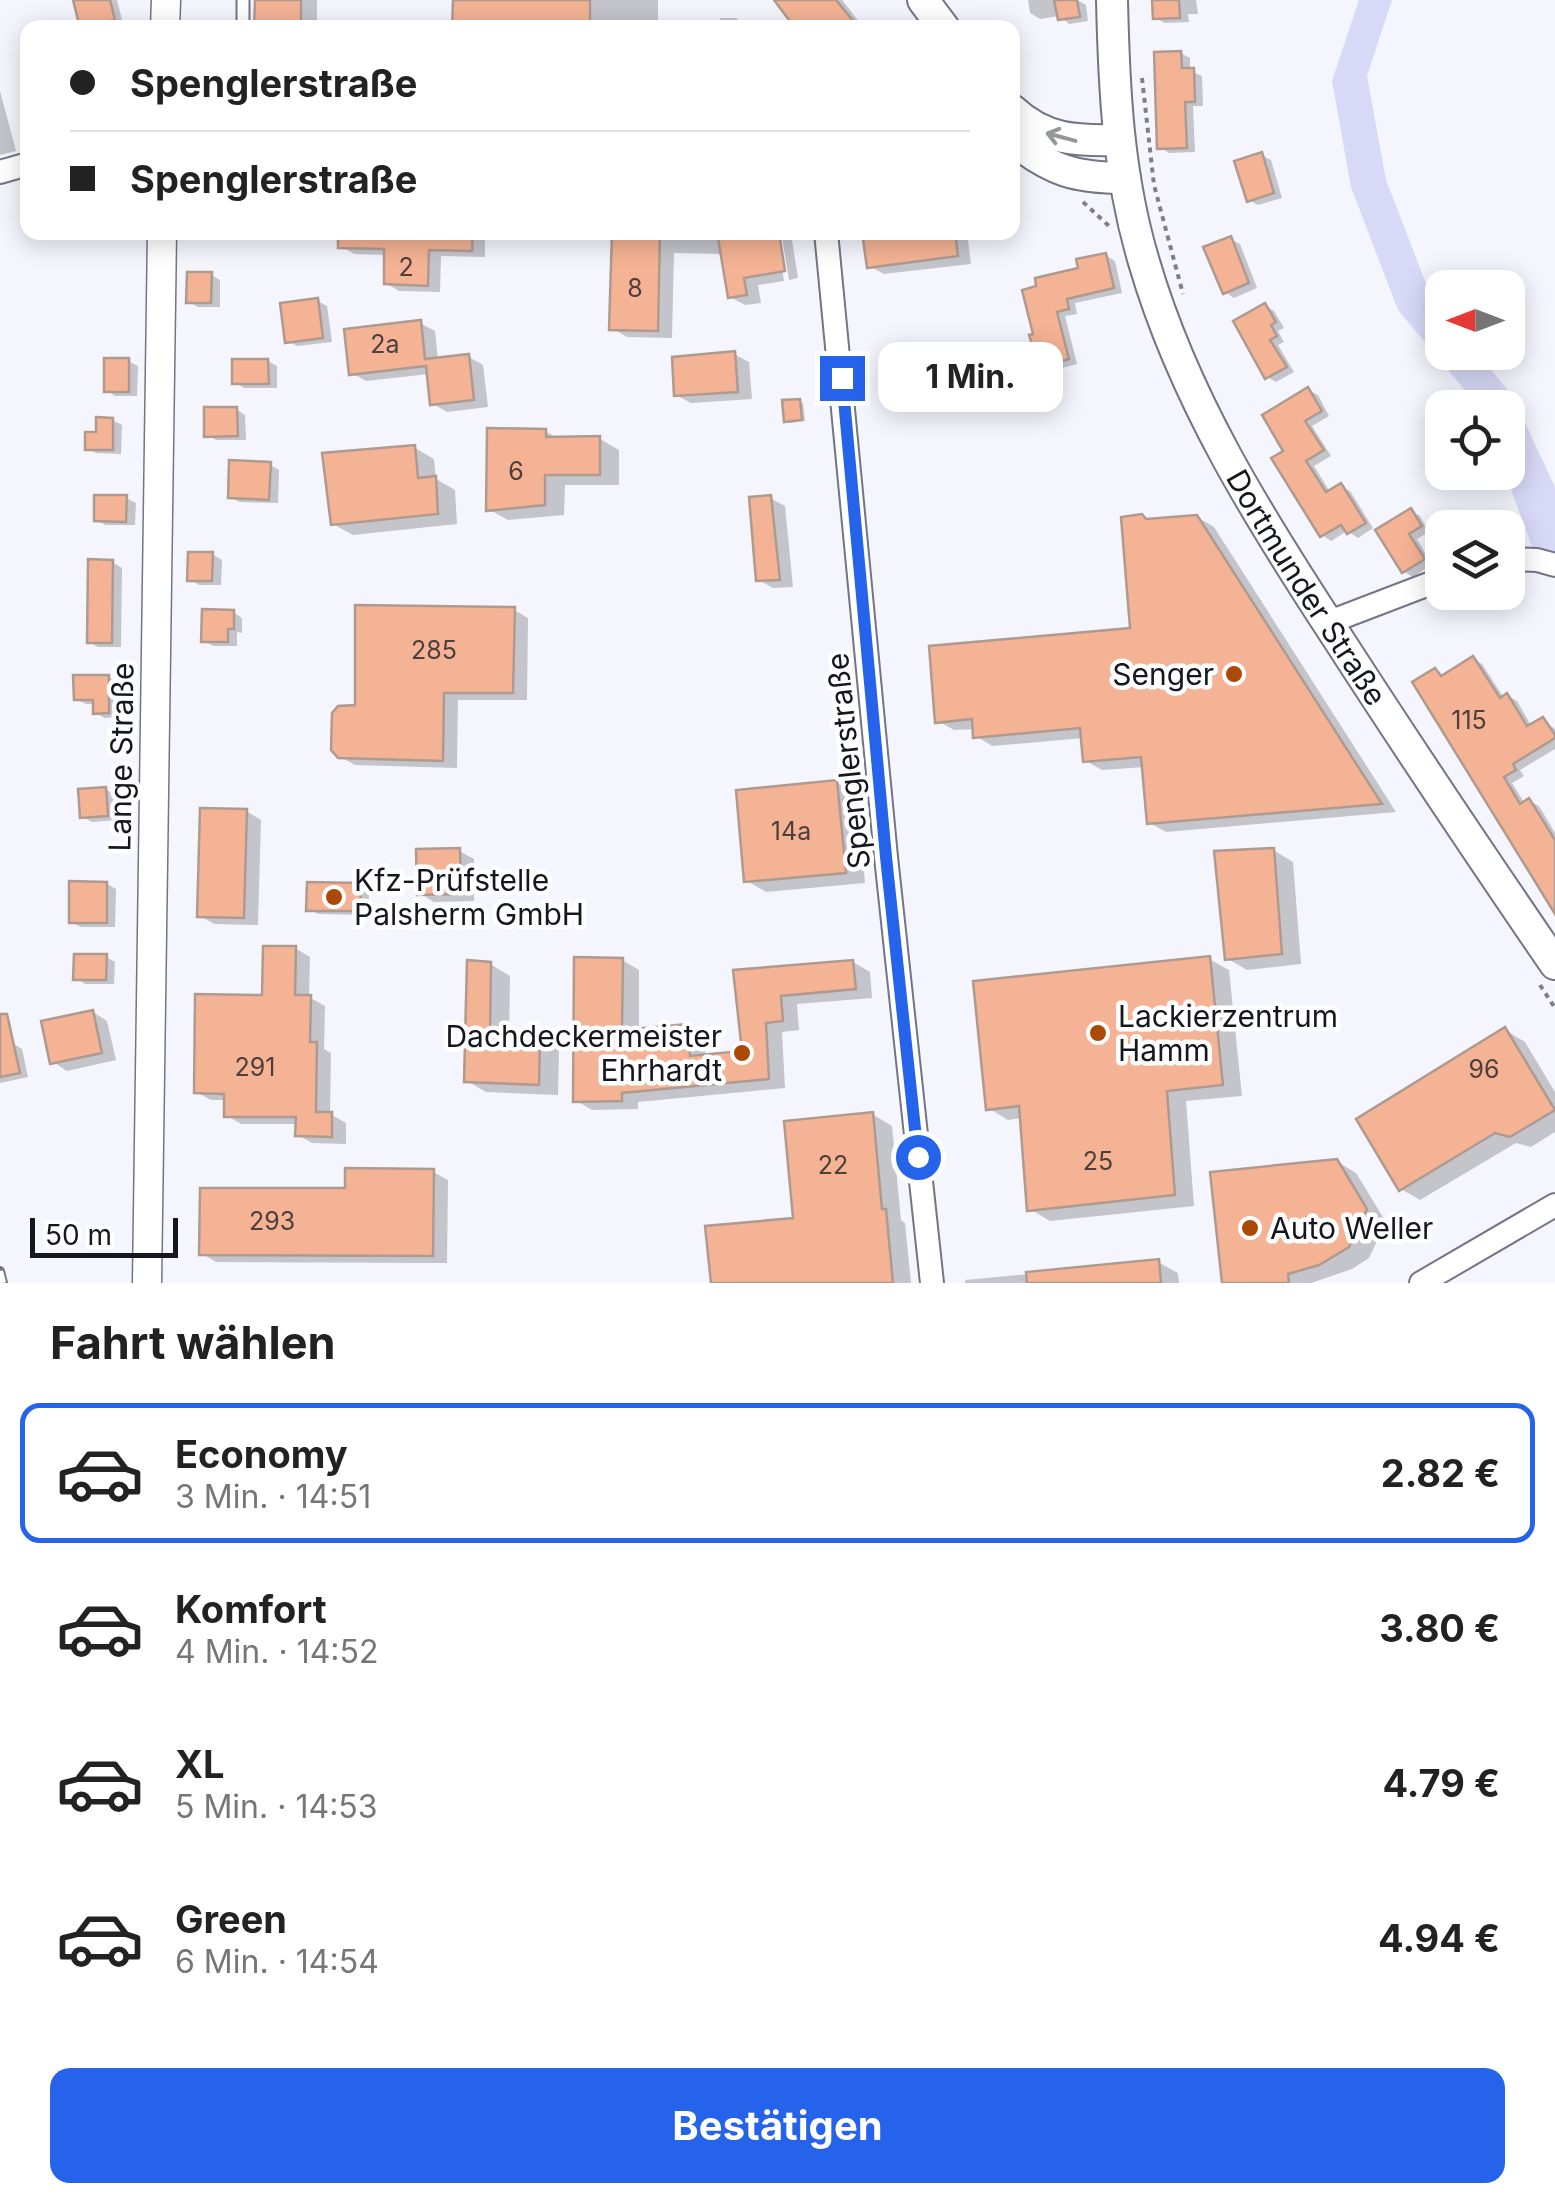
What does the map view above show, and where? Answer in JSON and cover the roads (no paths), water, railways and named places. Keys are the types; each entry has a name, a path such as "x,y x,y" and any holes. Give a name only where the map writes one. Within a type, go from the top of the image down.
{"main road":[{"name":"Dortmunder Straße","path":"1112,0 1117,140 1143,260 1188,384 1231,469 1328,623 1555,964"},
{"path":"1020,117 1052,136 1083,142 1117,140"},
{"path":"1020,145 1056,169 1084,176 1125,178"}],"street":[{"name":"Lange Straße","path":"147,1283 162,240"},
{"name":"Spenglerstraße","path":"827,240 886,857 932,1283"},
{"path":"1525,559 1555,565"},
{"path":"1328,623 1425,586"},
{"path":"1421,1283 1555,1204"}],"railway":[{"path":"0,1271 3,1283"}],"place":[{"name":"Senger","path":"1234,674"},
{"name":"Kfz-Prüfstelle Palsherm GmbH","path":"334,897"},
{"name":"Lackierzentrum Hamm","path":"1098,1033"},
{"name":"Dachdeckermeister Ehrhardt","path":"742,1053"},
{"name":"Auto Weller","path":"1250,1228"}]}
